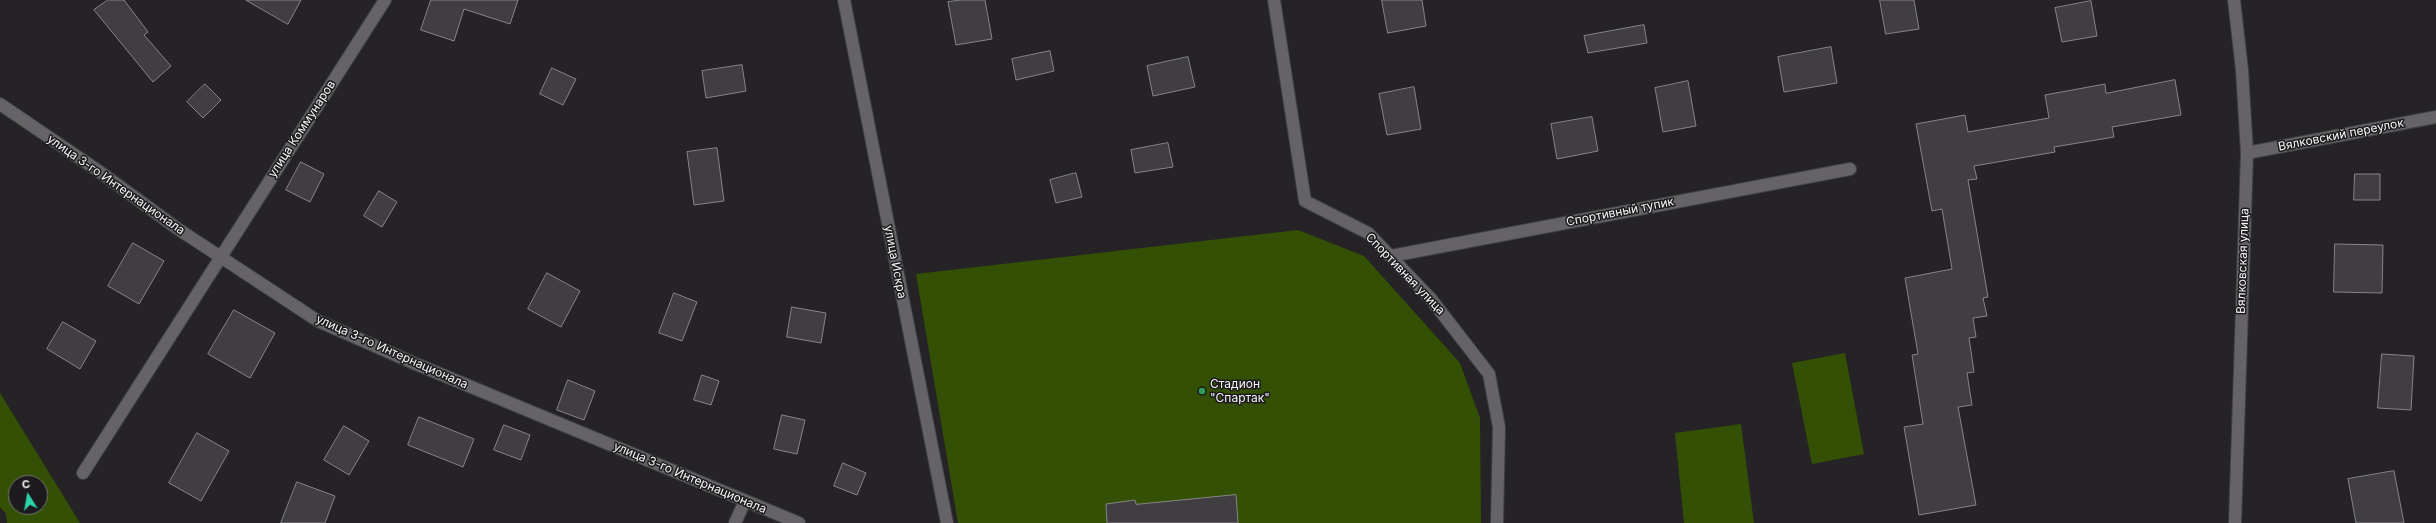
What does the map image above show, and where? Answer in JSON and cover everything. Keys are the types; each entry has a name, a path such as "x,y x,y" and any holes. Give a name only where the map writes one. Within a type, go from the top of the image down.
{"street":[{"name":"улица Коммунаров","path":"83,473 219,257 385,0"},
{"name":"улица Искра","path":"844,0 947,523"},
{"name":"Спортивная улица","path":"1274,0 1305,201 1368,233 1431,299 1489,374 1499,427 1497,523"},
{"name":"Вялковская улица","path":"2234,0 2242,70 2247,153 2235,523"},
{"name":"улица 3-го Интернационала","path":"0,104 100,172 219,257 318,321 416,364 798,523"},
{"name":"Вялковский переулок","path":"2247,153 2436,117"},
{"name":"Спортивный тупик","path":"1390,256 1850,169"},
{"path":"736,523 745,501"}],"green space":[{"name":"Стадион \"Спартак\"","path":"1298,230 1364,256 1460,363 1480,418 1481,523 958,523 916,274"},
{"path":"1845,353 1864,454 1812,464 1792,363"},
{"path":"0,393 80,523 7,523 6,514 0,507"},
{"path":"1741,424 1754,523 1684,523 1675,433"}],"building":[{"path":"108,0 124,0 148,32 144,35 171,66 153,82 94,10"},
{"path":"246,0 301,0 288,24"},
{"path":"431,0 518,0 510,24 464,9 454,41 421,30"},
{"path":"961,0 985,0 992,39 956,45 948,2"},
{"path":"1382,0 1422,0 1426,26 1388,33"},
{"path":"1880,0 1914,0 1919,29 1886,34"},
{"path":"2091,1 2097,36 2062,42 2055,8"},
{"path":"1644,25 1647,43 1588,53 1584,36"},
{"path":"1831,47 1837,83 1784,92 1778,57"},
{"path":"1050,51 1054,71 1016,80 1012,59"},
{"path":"1188,57 1195,87 1153,96 1147,66"},
{"path":"742,65 746,91 706,98 702,71"},
{"path":"552,68 576,79 563,105 540,94"},
{"path":"2175,80 2181,115 2112,127 2114,137 2054,147 2055,152 1974,166 1977,179 1968,180 1988,297 1983,298 1987,316 1973,318 1976,337 1969,338 1974,372 1967,373 1972,405 1958,407 1976,505 1919,515 1904,427 1923,424 1912,355 1918,354 1905,278 1952,269 1942,209 1932,211 1916,124 1965,115 1968,132 2049,118 2045,95 2105,84 2106,93"},
{"path":"1688,81 1696,126 1663,132 1655,88"},
{"path":"205,84 221,100 203,118 187,102"},
{"path":"1414,87 1421,129 1387,135 1379,94"},
{"path":"1592,117 1598,151 1557,159 1551,124"},
{"path":"1168,143 1173,167 1135,173 1131,150"},
{"path":"717,148 724,201 694,205 687,152"},
{"path":"301,162 324,174 310,202 286,190"},
{"path":"1076,173 1082,197 1056,203 1050,180"},
{"path":"2355,174 2380,174 2380,200 2354,200"},
{"path":"379,191 397,202 382,227 364,216"},
{"path":"133,243 164,261 139,304 108,286"},
{"path":"2335,244 2383,245 2382,293 2334,292"},
{"path":"547,273 580,291 561,327 528,309"},
{"path":"674,293 697,302 682,341 659,333"},
{"path":"792,307 826,313 821,343 787,337"},
{"path":"234,310 275,333 250,378 208,354"},
{"path":"63,322 96,341 80,369 47,349"},
{"path":"2382,354 2414,356 2411,410 2378,408"},
{"path":"702,375 719,381 711,405 694,400"},
{"path":"568,380 595,391 584,420 557,410"},
{"path":"782,415 805,420 797,454 774,449"},
{"path":"419,417 474,439 463,467 408,445"},
{"path":"504,425 530,435 521,460 494,450"},
{"path":"344,426 369,441 349,475 324,460"},
{"path":"197,433 229,451 201,501 169,483"},
{"path":"843,463 866,473 857,495 834,486"},
{"path":"2394,471 2404,523 2356,523 2348,479"},
{"path":"297,482 335,496 325,523 281,523"},
{"path":"1236,495 1238,523 1107,523 1106,504 1135,500 1136,504"}],"place":[{"name":"Стадион \"Спартак\"","path":"1202,391"}]}
